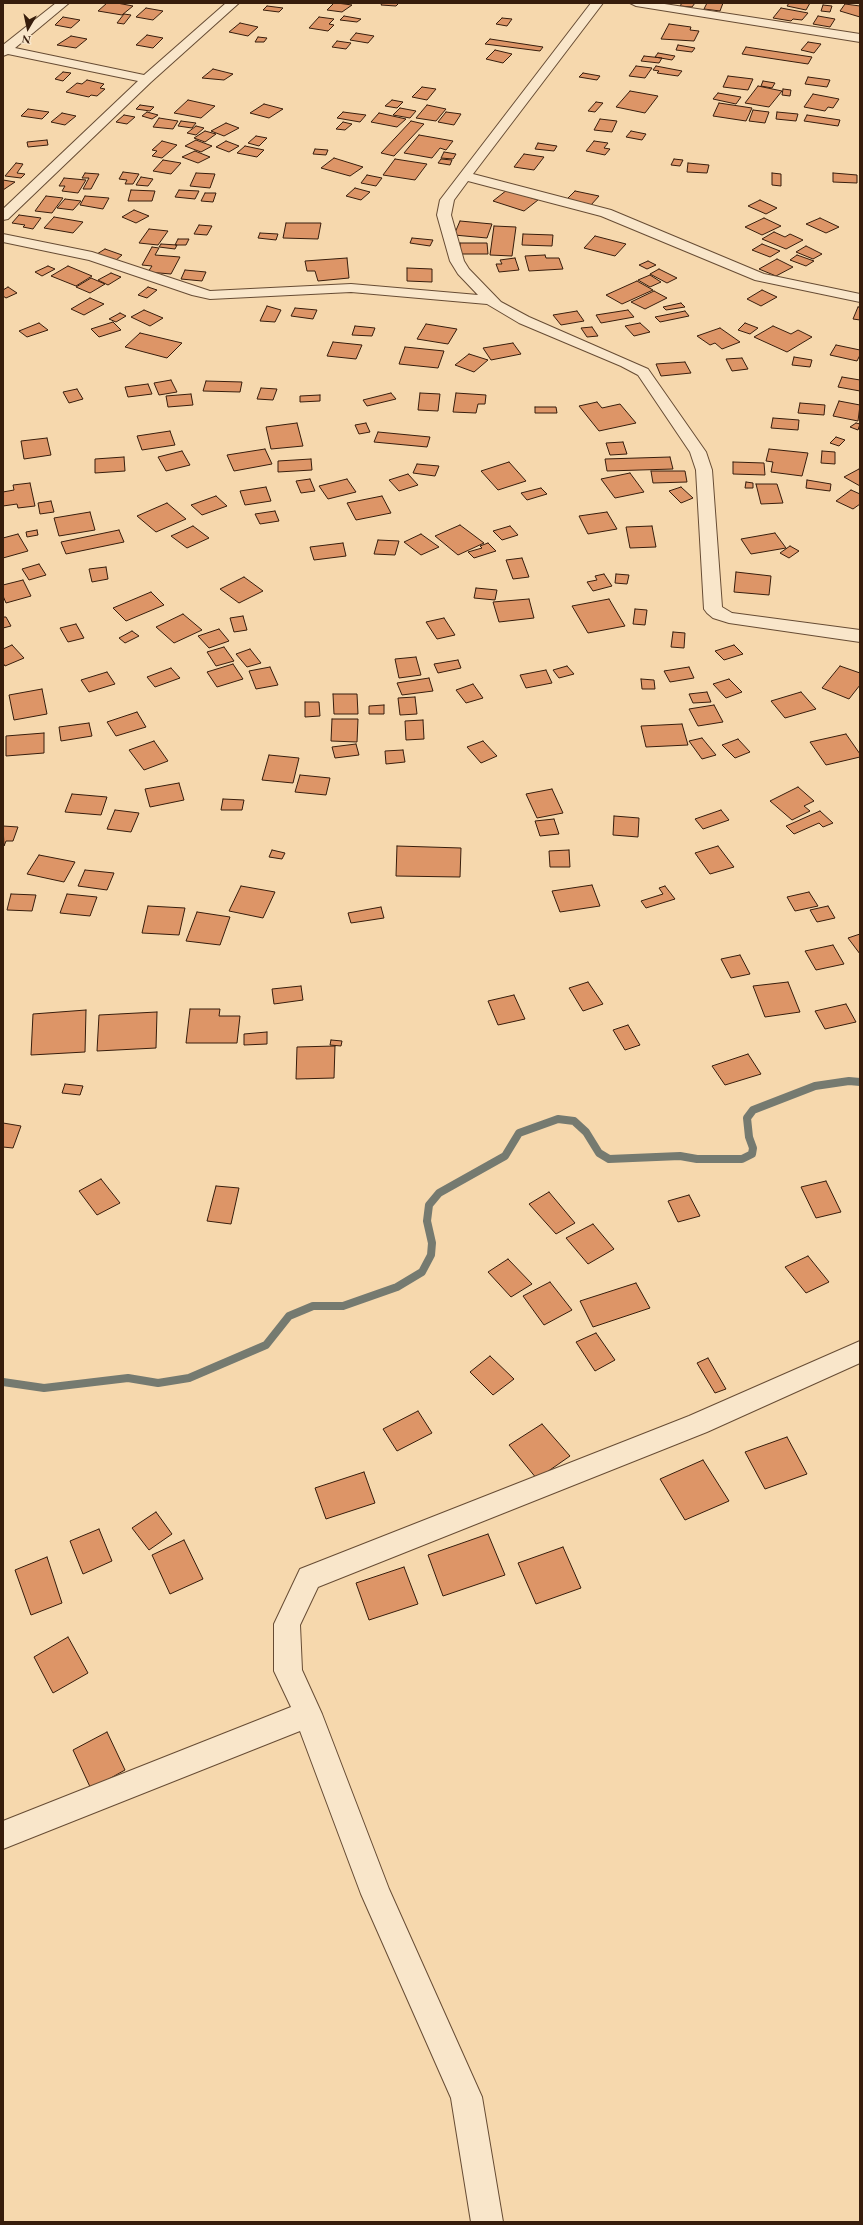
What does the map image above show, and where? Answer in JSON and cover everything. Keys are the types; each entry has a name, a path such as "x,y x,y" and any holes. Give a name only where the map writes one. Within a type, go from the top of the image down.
{"street":[{"path":"4,50 63,3"},
{"path":"3,216 147,79 233,3"},
{"path":"597,3 447,200 444,215 460,267 489,300 524,320 626,363 643,372 698,452 704,470 713,609 719,614 729,618 860,636"},
{"path":"636,3 860,38"},
{"path":"4,50 147,79"},
{"path":"465,176 606,213 760,277 860,298"},
{"path":"3,238 92,256 197,292 210,294 351,288 489,300"},
{"path":"487,2222 466,2097 376,1894 308,1714 288,1671 287,1624 309,1578 698,1424 860,1352"},
{"path":"3,1835 308,1714"}],"building":[{"path":"107,3 133,6 122,15 98,11"},
{"path":"334,3 352,5 342,12 327,10"},
{"path":"382,3 399,3 396,6 381,5"},
{"path":"682,3 695,3 692,7 680,6"},
{"path":"707,3 723,3 720,11 704,9"},
{"path":"789,3 810,3 806,10 787,6"},
{"path":"845,4 860,6 860,17 840,11"},
{"path":"823,5 832,6 830,12 821,11"},
{"path":"267,6 283,8 279,12 263,10"},
{"path":"146,8 163,11 153,20 136,17"},
{"path":"781,8 808,13 802,20 793,19 791,21 773,18"},
{"path":"124,14 131,15 124,24 117,23"},
{"path":"344,16 361,19 357,22 340,20"},
{"path":"818,16 835,19 830,27 813,24"},
{"path":"63,17 80,20 71,28 55,25"},
{"path":"319,17 334,19 329,24 334,25 328,31 309,28"},
{"path":"502,18 512,19 507,26 496,24"},
{"path":"240,23 258,27 248,36 229,32"},
{"path":"669,24 691,27 690,30 699,31 694,41 661,39"},
{"path":"356,33 374,36 368,43 350,40"},
{"path":"147,35 163,38 153,48 136,45"},
{"path":"71,36 87,39 76,48 57,45"},
{"path":"258,37 267,38 264,42 255,42"},
{"path":"490,39 543,47 540,51 485,44"},
{"path":"337,41 351,43 346,49 332,47"},
{"path":"808,42 821,44 814,53 801,50"},
{"path":"678,45 695,48 692,52 676,50"},
{"path":"746,47 812,57 808,64 742,54"},
{"path":"495,50 512,54 503,63 486,59"},
{"path":"658,53 675,56 672,60 655,57"},
{"path":"644,56 662,58 659,63 641,61"},
{"path":"636,66 652,68 645,78 629,76"},
{"path":"656,66 682,71 678,76 657,73 659,71 653,70"},
{"path":"213,69 233,74 224,80 202,78"},
{"path":"63,72 71,73 63,81 55,79"},
{"path":"583,73 600,76 597,80 579,77"},
{"path":"728,76 753,79 748,90 723,87"},
{"path":"808,77 830,80 827,87 805,84"},
{"path":"87,80 104,84 100,88 105,89 97,96 91,95 89,97 66,92 77,83 82,84"},
{"path":"763,81 775,83 772,88 761,86"},
{"path":"758,86 782,91 769,107 745,103"},
{"path":"422,87 436,89 427,100 412,97"},
{"path":"783,89 791,90 790,96 782,95"},
{"path":"630,91 658,96 645,113 616,107"},
{"path":"718,93 741,97 736,104 713,99"},
{"path":"813,94 839,99 833,108 828,107 825,111 804,107"},
{"path":"188,100 215,106 201,118 174,113"},
{"path":"392,100 403,102 397,108 385,106"},
{"path":"596,102 603,103 595,112 588,111"},
{"path":"719,103 752,108 746,121 713,116"},
{"path":"264,104 283,109 269,118 250,113"},
{"path":"140,105 154,107 150,111 136,109"},
{"path":"427,105 446,109 436,121 416,118"},
{"path":"400,108 416,111 410,118 393,115"},
{"path":"28,109 49,112 42,119 21,116"},
{"path":"753,110 769,112 765,123 749,121"},
{"path":"147,112 158,115 152,119 142,116"},
{"path":"343,112 366,115 360,122 337,118"},
{"path":"446,112 461,114 454,125 438,122"},
{"path":"777,112 798,114 796,121 776,119"},
{"path":"62,113 76,116 65,125 51,122"},
{"path":"379,113 406,119 397,127 371,122"},
{"path":"124,115 135,117 127,124 116,122"},
{"path":"807,115 840,120 838,126 804,121"},
{"path":"159,118 178,121 173,129 153,127"},
{"path":"600,119 617,121 612,132 594,130"},
{"path":"181,121 196,123 192,128 178,126"},
{"path":"411,121 424,124 394,156 381,153"},
{"path":"343,122 352,124 345,130 336,129"},
{"path":"226,123 239,128 224,136 211,131"},
{"path":"196,126 204,128 196,135 187,133"},
{"path":"205,131 216,134 205,142 194,138"},
{"path":"631,131 646,134 642,140 626,137"},
{"path":"419,135 453,141 446,150 440,148 432,158 404,153"},
{"path":"256,136 267,138 259,146 248,143"},
{"path":"47,140 48,145 28,147 27,142"},
{"path":"196,140 212,146 201,152 185,146"},
{"path":"162,141 177,145 162,158 152,156 157,151 152,150"},
{"path":"226,141 239,146 229,152 216,147"},
{"path":"594,141 608,143 604,148 610,149 605,155 586,151"},
{"path":"538,143 557,146 554,151 535,149"},
{"path":"245,146 264,150 257,157 237,153"},
{"path":"315,149 328,150 326,155 313,154"},
{"path":"195,151 210,157 198,163 182,157"},
{"path":"444,152 456,154 453,159 441,158"},
{"path":"524,154 544,157 534,170 514,167"},
{"path":"334,158 363,167 350,176 321,168"},
{"path":"395,159 427,164 415,180 383,175"},
{"path":"441,159 452,160 450,165 438,163"},
{"path":"674,159 683,160 680,166 671,165"},
{"path":"163,160 181,163 171,174 153,171"},
{"path":"16,163 23,164 17,173 25,174 21,178 5,176"},
{"path":"688,163 709,165 707,173 687,172"},
{"path":"123,172 139,174 133,184 125,184 127,180 119,179"},
{"path":"85,173 99,174 91,189 83,189 89,178 82,178"},
{"path":"196,173 215,174 210,188 190,186"},
{"path":"772,173 781,174 781,186 772,185"},
{"path":"833,173 857,175 857,183 833,182"},
{"path":"367,175 382,178 376,186 361,183"},
{"path":"141,177 153,179 148,186 136,185"},
{"path":"64,178 86,180 78,193 62,191 65,186 59,186"},
{"path":"3,180 15,182 3,190"},
{"path":"355,188 370,192 361,200 346,196"},
{"path":"131,190 155,191 152,201 128,201"},
{"path":"179,190 199,191 195,199 175,197"},
{"path":"507,190 538,200 524,211 493,201"},
{"path":"575,191 599,196 591,205 567,199"},
{"path":"205,193 216,193 213,202 201,201"},
{"path":"46,196 63,198 52,213 35,211"},
{"path":"85,196 109,198 103,209 80,205"},
{"path":"65,199 81,201 73,210 57,208"},
{"path":"760,200 777,208 766,214 748,206"},
{"path":"134,210 149,216 136,223 122,217"},
{"path":"19,215 41,218 33,229 23,227 25,225 12,223"},
{"path":"54,217 83,222 73,233 44,228"},
{"path":"764,218 781,226 762,235 745,227"},
{"path":"820,218 839,227 826,233 806,224"},
{"path":"460,221 492,224 487,238 454,235"},
{"path":"286,223 321,223 318,239 283,238"},
{"path":"199,225 212,226 207,235 194,234"},
{"path":"494,226 516,227 512,256 490,255"},
{"path":"149,229 168,231 158,245 139,243"},
{"path":"774,232 785,237 790,234 803,240 786,249 762,239"},
{"path":"260,233 278,234 276,240 258,238"},
{"path":"523,234 553,235 552,246 522,245"},
{"path":"595,236 626,244 615,256 584,248"},
{"path":"412,238 433,240 430,246 410,243"},
{"path":"178,239 189,239 186,245 175,245"},
{"path":"460,243 487,243 488,254 461,254"},
{"path":"161,244 177,245 175,249 159,247"},
{"path":"762,244 780,251 770,257 752,250"},
{"path":"806,246 822,254 813,259 796,252"},
{"path":"152,247 159,248 155,255 180,257 171,274 148,272 152,266 142,265"},
{"path":"105,249 122,255 115,261 97,254"},
{"path":"545,255 546,258 559,258 563,269 529,271 525,256"},
{"path":"797,255 814,261 806,266 790,260"},
{"path":"347,258 349,278 318,281 315,271 307,271 305,261"},
{"path":"515,258 519,270 499,272 496,264 502,264 500,260"},
{"path":"777,259 793,267 776,276 759,269"},
{"path":"648,261 656,265 647,269 639,265"},
{"path":"48,266 55,269 42,276 35,272"},
{"path":"68,266 92,276 76,286 51,276"},
{"path":"407,268 432,269 432,282 407,281"},
{"path":"659,269 677,278 667,283 650,274"},
{"path":"185,270 206,272 202,281 181,279"},
{"path":"111,273 121,277 108,285 98,280"},
{"path":"650,275 661,282 650,287 638,280"},
{"path":"91,278 105,284 90,293 76,287"},
{"path":"637,281 653,290 622,304 606,295"},
{"path":"8,287 17,293 6,298 3,296 3,290"},
{"path":"148,287 157,290 147,298 138,295"},
{"path":"762,290 777,297 761,306 747,299"},
{"path":"654,291 667,298 645,309 631,302"},
{"path":"90,298 104,304 84,315 71,309"},
{"path":"681,303 685,307 666,310 663,307"},
{"path":"267,306 281,310 275,322 260,321"},
{"path":"858,307 860,307 860,320 853,319"},
{"path":"295,308 317,310 313,319 291,316"},
{"path":"144,310 163,318 150,326 131,317"},
{"path":"628,310 634,317 601,323 596,315"},
{"path":"577,311 584,321 561,325 553,315"},
{"path":"685,311 689,316 660,322 655,317"},
{"path":"120,313 126,316 116,322 109,319"},
{"path":"113,322 121,330 99,337 91,329"},
{"path":"39,323 48,330 27,337 19,331"},
{"path":"640,323 650,332 634,336 625,326"},
{"path":"745,323 758,328 750,334 738,330"},
{"path":"426,324 457,329 448,344 417,339"},
{"path":"355,326 375,328 372,336 352,335"},
{"path":"773,326 791,334 798,330 812,337 787,352 754,337"},
{"path":"592,327 598,336 587,337 581,328"},
{"path":"720,328 740,342 722,349 715,343 710,345 697,336"},
{"path":"140,333 182,343 167,358 125,347"},
{"path":"333,342 362,345 356,359 327,356"},
{"path":"513,343 521,354 491,360 483,348"},
{"path":"836,345 860,350 860,355 857,361 830,355"},
{"path":"405,347 444,351 438,368 399,364"},
{"path":"469,354 488,360 474,372 455,365"},
{"path":"794,357 812,360 810,367 792,365"},
{"path":"742,358 748,369 732,371 726,359"},
{"path":"685,362 691,373 661,376 656,364"},
{"path":"842,377 860,380 860,391 838,387"},
{"path":"171,380 177,392 159,395 154,383"},
{"path":"206,381 242,382 240,392 203,391"},
{"path":"148,384 152,394 128,397 125,387"},
{"path":"261,388 277,389 273,400 257,399"},
{"path":"77,389 83,399 69,403 63,392"},
{"path":"391,393 396,399 367,406 363,400"},
{"path":"420,393 440,394 438,411 418,410"},
{"path":"456,393 486,395 485,404 478,404 476,413 453,412"},
{"path":"191,394 193,405 168,407 166,396"},
{"path":"320,395 320,401 300,402 300,396"},
{"path":"839,401 860,405 858,421 833,416"},
{"path":"597,402 602,408 620,404 636,423 599,431 579,406"},
{"path":"800,403 825,405 824,415 798,413"},
{"path":"535,407 556,407 557,413 535,413"},
{"path":"773,418 799,420 798,430 771,428"},
{"path":"297,423 303,446 271,449 266,427"},
{"path":"366,423 370,432 359,434 355,425"},
{"path":"856,423 860,424 858,430 850,427"},
{"path":"170,431 175,445 142,450 137,436"},
{"path":"378,432 430,437 427,447 374,442"},
{"path":"836,437 845,440 839,446 830,443"},
{"path":"47,438 51,455 24,459 21,441"},
{"path":"623,442 627,454 610,455 606,443"},
{"path":"265,449 272,464 234,471 227,455"},
{"path":"769,449 808,453 802,476 771,472 773,462 766,461"},
{"path":"182,451 190,465 166,471 158,457"},
{"path":"822,451 835,452 835,464 821,463"},
{"path":"124,457 125,471 95,473 95,459"},
{"path":"670,457 673,469 607,471 605,459"},
{"path":"311,459 312,470 278,472 278,461"},
{"path":"509,462 526,481 498,490 481,471"},
{"path":"733,462 764,463 765,475 733,474"},
{"path":"417,464 439,466 435,476 413,473"},
{"path":"860,469 860,486 844,477"},
{"path":"651,471 685,471 687,482 653,483"},
{"path":"630,473 644,492 615,498 601,479"},
{"path":"408,474 418,485 399,491 389,480"},
{"path":"310,479 315,491 301,493 296,481"},
{"path":"347,479 356,492 328,499 319,486"},
{"path":"807,480 831,484 830,491 806,488"},
{"path":"746,482 753,483 753,488 745,488"},
{"path":"30,483 35,506 18,508 17,504 3,506 3,492 14,490 13,485"},
{"path":"756,484 777,484 783,503 761,504"},
{"path":"266,487 271,501 245,505 240,491"},
{"path":"681,487 693,498 681,503 669,491"},
{"path":"541,488 547,494 527,500 521,493"},
{"path":"851,490 860,494 860,504 853,509 836,501"},
{"path":"216,496 227,506 202,515 191,505"},
{"path":"382,496 391,513 356,520 347,503"},
{"path":"51,501 54,512 40,514 38,503"},
{"path":"167,503 186,519 156,532 137,516"},
{"path":"275,511 279,521 260,524 255,514"},
{"path":"90,512 95,530 59,536 54,518"},
{"path":"607,512 617,529 588,534 579,516"},
{"path":"460,525 484,543 458,555 435,536"},
{"path":"193,526 209,538 187,548 171,536"},
{"path":"510,526 518,535 502,540 493,531"},
{"path":"652,526 656,547 630,548 626,527"},
{"path":"37,530 38,535 27,537 26,532"},
{"path":"119,530 124,542 66,554 61,542"},
{"path":"775,533 786,548 751,554 741,539"},
{"path":"18,534 28,551 3,558 3,538"},
{"path":"421,534 439,547 421,555 404,542"},
{"path":"378,540 399,541 395,555 374,554"},
{"path":"343,543 346,556 314,560 310,547"},
{"path":"488,543 496,551 474,558 468,552 482,548 480,546"},
{"path":"790,546 799,551 789,558 780,553"},
{"path":"522,558 529,577 513,579 506,560"},
{"path":"39,564 46,575 29,580 22,569"},
{"path":"106,567 108,579 92,582 89,569"},
{"path":"736,572 771,576 769,595 734,592"},
{"path":"604,574 612,586 593,591 587,582 597,580 595,576"},
{"path":"616,574 629,575 627,584 615,583"},
{"path":"244,577 263,591 239,603 220,589"},
{"path":"23,580 31,596 6,603 3,596 3,585"},
{"path":"476,588 497,590 495,600 474,598"},
{"path":"151,592 164,605 126,621 113,608"},
{"path":"529,599 534,618 499,622 493,602"},
{"path":"609,599 625,626 588,633 572,606"},
{"path":"635,609 647,610 645,625 633,624"},
{"path":"183,614 202,630 174,643 156,627"},
{"path":"243,616 247,630 234,632 230,618"},
{"path":"3,617 6,617 11,626 3,628"},
{"path":"444,618 455,635 437,639 426,622"},
{"path":"76,624 84,638 68,642 60,628"},
{"path":"219,629 229,641 209,648 198,636"},
{"path":"132,631 139,636 125,643 119,638"},
{"path":"673,632 685,633 684,648 671,647"},
{"path":"12,645 24,658 5,666 3,663 3,649"},
{"path":"734,645 743,654 724,660 715,651"},
{"path":"224,647 234,661 216,666 207,652"},
{"path":"250,649 261,663 247,667 236,654"},
{"path":"416,657 421,675 399,678 395,659"},
{"path":"458,660 461,668 438,673 434,664"},
{"path":"233,664 243,679 217,687 207,672"},
{"path":"567,666 574,674 559,678 553,670"},
{"path":"840,666 860,673 860,685 849,699 822,688"},
{"path":"270,667 278,685 256,689 249,671"},
{"path":"689,667 694,678 670,682 664,671"},
{"path":"171,668 180,678 155,687 147,677"},
{"path":"546,670 552,683 526,688 520,675"},
{"path":"107,672 115,684 89,692 81,680"},
{"path":"429,678 433,691 402,695 397,683"},
{"path":"641,679 654,680 655,689 642,689"},
{"path":"729,679 742,692 726,698 713,684"},
{"path":"473,684 483,698 466,703 456,690"},
{"path":"42,689 47,714 14,720 9,695"},
{"path":"707,692 711,702 693,703 689,694"},
{"path":"801,692 816,709 785,718 771,701"},
{"path":"333,694 357,694 358,714 334,714"},
{"path":"415,697 417,714 400,715 398,698"},
{"path":"305,702 319,702 320,716 305,717"},
{"path":"384,705 384,714 369,714 369,706"},
{"path":"714,705 723,722 698,726 689,709"},
{"path":"137,712 146,727 116,736 107,722"},
{"path":"332,719 358,719 357,742 331,741"},
{"path":"423,720 424,739 406,740 405,721"},
{"path":"89,723 92,736 61,741 59,727"},
{"path":"682,724 688,745 646,747 641,726"},
{"path":"44,733 44,753 6,756 6,736"},
{"path":"846,734 860,754 860,757 826,765 810,742"},
{"path":"702,738 716,755 702,759 689,741"},
{"path":"738,739 750,752 735,758 722,745"},
{"path":"154,741 168,761 144,770 129,750"},
{"path":"483,741 497,756 481,763 467,747"},
{"path":"356,744 359,755 335,758 332,747"},
{"path":"403,750 405,762 386,764 385,751"},
{"path":"269,755 299,758 293,783 262,780"},
{"path":"300,775 330,778 326,795 295,792"},
{"path":"179,783 184,800 150,807 145,789"},
{"path":"798,787 814,801 804,806 810,811 792,820 770,801"},
{"path":"552,789 563,813 537,818 526,794"},
{"path":"72,794 107,797 101,815 65,812"},
{"path":"223,799 244,800 242,810 221,810"},
{"path":"115,810 139,813 131,832 107,829"},
{"path":"721,810 729,820 703,829 695,819"},
{"path":"820,811 833,823 823,827 819,823 794,834 786,826"},
{"path":"614,816 639,818 638,837 613,835"},
{"path":"554,819 559,834 540,836 535,821"},
{"path":"3,826 18,827 13,841 6,841 4,846"},
{"path":"397,846 461,848 460,877 396,876"},
{"path":"718,846 734,867 710,874 695,853"},
{"path":"272,850 285,853 282,859 269,857"},
{"path":"569,850 570,867 550,867 549,851"},
{"path":"39,855 75,862 64,882 27,874"},
{"path":"85,870 114,873 107,890 78,886"},
{"path":"592,885 600,906 560,912 552,891"},
{"path":"241,886 275,892 263,918 229,911"},
{"path":"665,886 675,899 646,908 641,901 663,894 659,888"},
{"path":"809,892 818,906 795,911 787,897"},
{"path":"11,894 36,895 32,911 7,910"},
{"path":"67,894 97,897 90,916 60,913"},
{"path":"148,906 185,908 179,935 142,933"},
{"path":"828,906 835,918 817,922 810,910"},
{"path":"381,907 384,918 351,923 348,913"},
{"path":"197,912 230,917 220,945 186,941"},
{"path":"860,934 860,954 848,938"},
{"path":"833,945 844,964 816,970 805,951"},
{"path":"740,955 750,974 731,978 721,959"},
{"path":"588,982 603,1004 583,1011 569,988"},
{"path":"788,982 800,1012 765,1017 753,986"},
{"path":"301,986 303,1000 274,1004 272,989"},
{"path":"514,995 525,1019 498,1025 488,1001"},
{"path":"846,1004 856,1022 825,1029 815,1011"},
{"path":"190,1009 220,1009 219,1016 240,1016 237,1043 186,1043"},
{"path":"86,1010 85,1052 31,1055 33,1014"},
{"path":"157,1012 156,1048 97,1051 99,1015"},
{"path":"628,1025 640,1045 625,1050 613,1030"},
{"path":"267,1032 267,1044 244,1045 244,1034"},
{"path":"331,1040 342,1041 341,1046 330,1045"},
{"path":"335,1046 334,1078 296,1079 297,1047"},
{"path":"748,1054 761,1074 725,1085 712,1066"},
{"path":"65,1084 83,1086 80,1095 62,1093"},
{"path":"3,1123 21,1126 13,1148 3,1147"},
{"path":"101,1179 120,1203 97,1215 79,1191"},
{"path":"826,1181 841,1212 816,1218 801,1187"},
{"path":"216,1186 239,1188 231,1224 207,1221"},
{"path":"549,1192 575,1223 556,1234 529,1204"},
{"path":"689,1195 700,1216 678,1222 668,1201"},
{"path":"593,1224 614,1249 588,1264 566,1238"},
{"path":"808,1256 829,1282 806,1293 785,1267"},
{"path":"508,1259 532,1284 511,1297 488,1272"},
{"path":"550,1282 572,1310 544,1325 523,1296"},
{"path":"636,1283 650,1308 593,1327 580,1301"},
{"path":"596,1333 615,1360 595,1371 576,1342"},
{"path":"490,1356 514,1379 493,1395 470,1372"},
{"path":"708,1358 726,1389 715,1393 697,1363"},
{"path":"418,1411 432,1433 397,1451 383,1429"},
{"path":"542,1424 570,1456 537,1479 509,1445"},
{"path":"787,1437 807,1474 765,1489 745,1452"},
{"path":"703,1460 729,1501 685,1520 660,1479"},
{"path":"364,1472 375,1503 326,1519 315,1488"},
{"path":"156,1512 172,1534 149,1550 132,1528"},
{"path":"99,1529 112,1561 83,1574 70,1541"},
{"path":"488,1534 505,1575 443,1596 428,1555"},
{"path":"184,1540 203,1579 170,1594 152,1555"},
{"path":"563,1547 581,1588 536,1604 518,1563"},
{"path":"47,1557 62,1603 31,1615 15,1570"},
{"path":"404,1567 418,1604 369,1620 356,1583"},
{"path":"68,1637 88,1673 53,1693 34,1657"},
{"path":"107,1732 125,1770 91,1789 73,1750"}],"waterway":[{"path":"3,1382 44,1388 128,1378 158,1383 189,1378 266,1345 289,1316 313,1306 343,1306 397,1287 422,1272 431,1255 432,1243 427,1221 429,1205 439,1193 505,1156 519,1133 558,1119 574,1121 586,1132 599,1153 609,1159 680,1156 697,1159 742,1159 752,1154 753,1148 749,1137 747,1118 753,1110 815,1086 849,1081 860,1082"}]}
